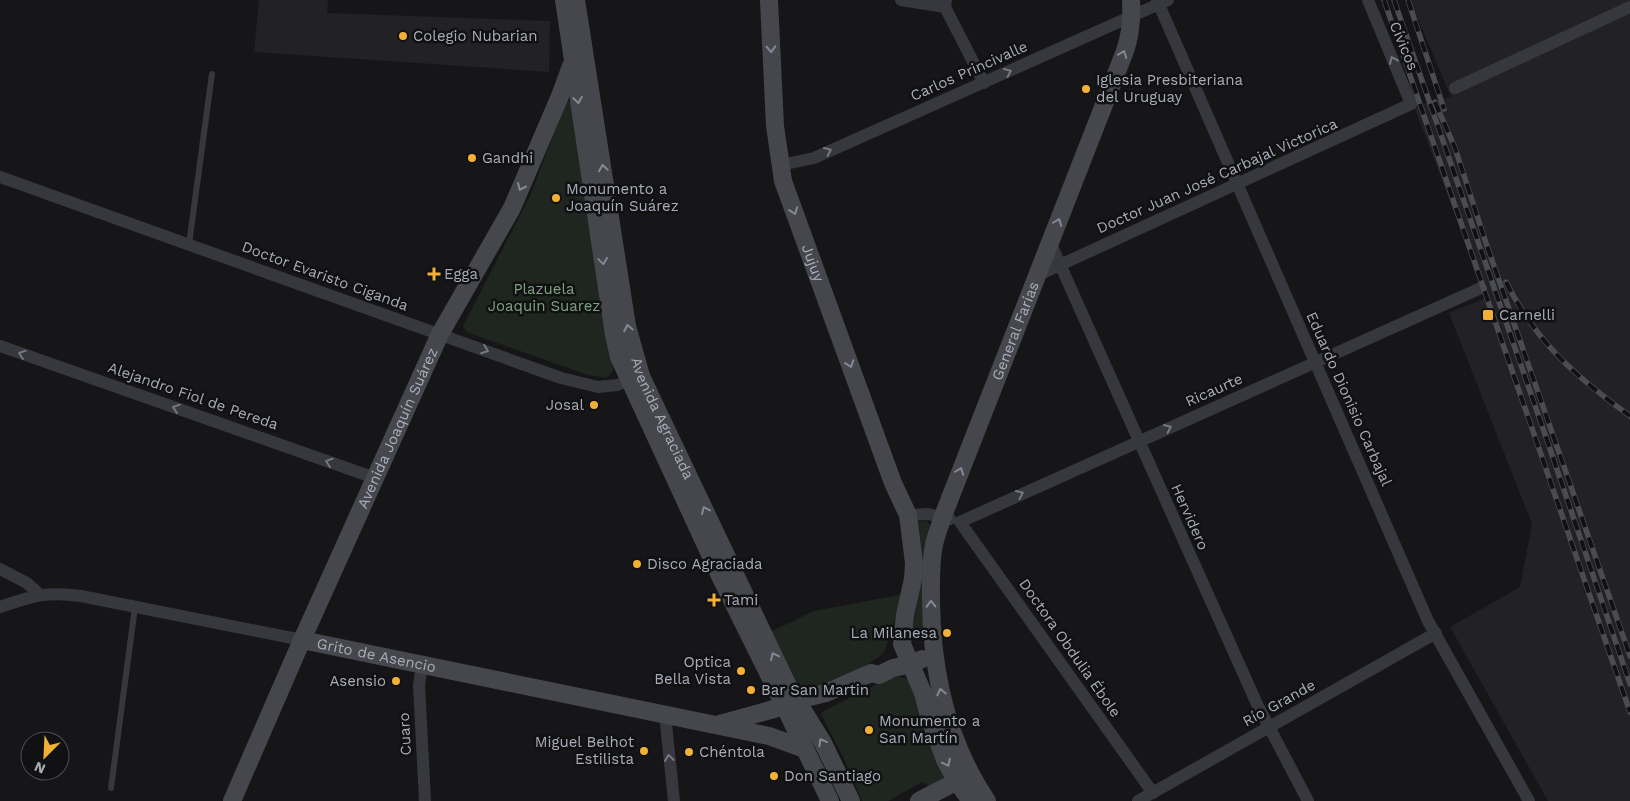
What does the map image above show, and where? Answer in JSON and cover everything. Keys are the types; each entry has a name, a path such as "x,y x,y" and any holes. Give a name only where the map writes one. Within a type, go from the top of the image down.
{"street":[{"name":"Avenida Agraciada","path":"564,0 614,335 619,357 635,378 788,686 805,749 830,801"},
{"name":"Avenida Agraciada","path":"576,0 627,326 632,347 635,378"},
{"name":"Jujuy","path":"769,0 775,126 787,192 893,483 908,515 913,547 913,579 905,615 902,644"},
{"path":"901,0 946,3 984,83"},
{"name":"Cívicos","path":"1368,0 1411,104"},
{"name":"Carlos Princivalle","path":"781,165 814,158 984,83 1132,8 1161,1"},
{"name":"Eduardo Dionisio Carbajal","path":"1161,1 1238,185 1428,621 1529,801"},
{"path":"1455,88 1630,7"},
{"name":"General Farías","path":"964,778 942,697 933,652 931,626 934,544 943,516 1125,51 1130,36 1132,8"},
{"name":"Avenida Joaquín Suárez","path":"232,801 302,640 440,334 512,208 560,96 572,61"},
{"name":"Doctor Juan José Carbajal Victorica","path":"1036,276 1238,185 1411,104"},
{"name":"Doctor Evaristo Ciganda","path":"0,177 561,378 598,387 610,387 635,378"},
{"name":"Hervidero","path":"1050,242 1268,728 1308,801"},
{"name":"Ricaurte","path":"960,522 1481,288"},
{"name":"Alejandro Fiol de Pereda","path":"0,346 375,478"},
{"path":"908,515 928,514 943,516 960,522"},
{"name":"Doctora Obdulia Ébole","path":"960,522 1153,792"},
{"path":"0,569 27,583 40,595"},
{"name":"Grito de Asencio","path":"0,607 40,595 69,594 665,714 785,740 805,749"},
{"name":"Río Grande","path":"1138,801 1436,633"},
{"path":"754,733 765,730 794,709 871,673 902,644 919,645 933,652"},
{"path":"902,644 924,693 929,716 945,760 987,801"},
{"path":"871,673 880,674 893,668 912,664 933,652"},
{"name":"Cuaro","path":"422,665 419,685 425,801"},
{"name":"Avenida Agraciada","path":"794,709 838,772 851,801"},
{"path":"717,725 794,709"},
{"path":"665,714 674,801"},
{"path":"919,801 964,778"},
{"path":"964,778 971,801"}],"lane":[{"path":"189,244 212,74"},
{"path":"111,788 135,607"}],"shaded area":[{"name":"Colegio Nubarian","path":"259,0 328,0 327,13 550,21 549,72 254,52"},
{"path":"1410,0 1630,0 1630,801 1548,801 1450,627 1520,587 1532,524 1449,313 1486,298 1414,106 1451,97"}],"green space":[{"name":"Plazuela Joaquin Suarez","path":"571,101 613,359 613,371 606,378 588,375 469,333 463,326 530,196 566,102"},
{"path":"927,521 930,526 925,639 911,638 918,597 917,522"},
{"path":"904,594 885,650 881,655 861,668 824,685 806,689 796,684 770,632 814,611"},
{"path":"898,676 909,680 945,777 930,787 922,782 888,801 862,801 845,761 821,714 825,710 888,679"}],"railway":[{"path":"1384,0 1630,712"},
{"path":"1394,0 1630,684"},
{"path":"1408,0 1444,109"},
{"path":"1435,102 1455,148 1486,243 1630,656"},
{"path":"1506,282 1530,323 1559,357 1592,387 1630,416"}],"place":[{"name":"Colegio Nubarian","path":"403,36"},
{"name":"Iglesia Presbiteriana del Uruguay","path":"1086,89"},
{"name":"Gandhi","path":"472,158"},
{"name":"Monumento a Joaquín Suárez","path":"556,198"},
{"name":"Egga","path":"434,274"},
{"name":"Carnelli","path":"1488,315"},
{"name":"Josal","path":"594,405"},
{"name":"Disco Agraciada","path":"637,564"},
{"name":"Tami","path":"714,600"},
{"name":"La Milanesa","path":"947,633"},
{"name":"Optica Bella Vista","path":"741,671"},
{"name":"Asensio","path":"396,681"},
{"name":"Bar San Martin","path":"751,690"},
{"name":"Monumento a San Martín","path":"869,730"},
{"name":"Miguel Belhot Estilista","path":"644,751"},
{"name":"Chéntola","path":"689,752"},
{"name":"Don Santiago","path":"774,776"}]}
